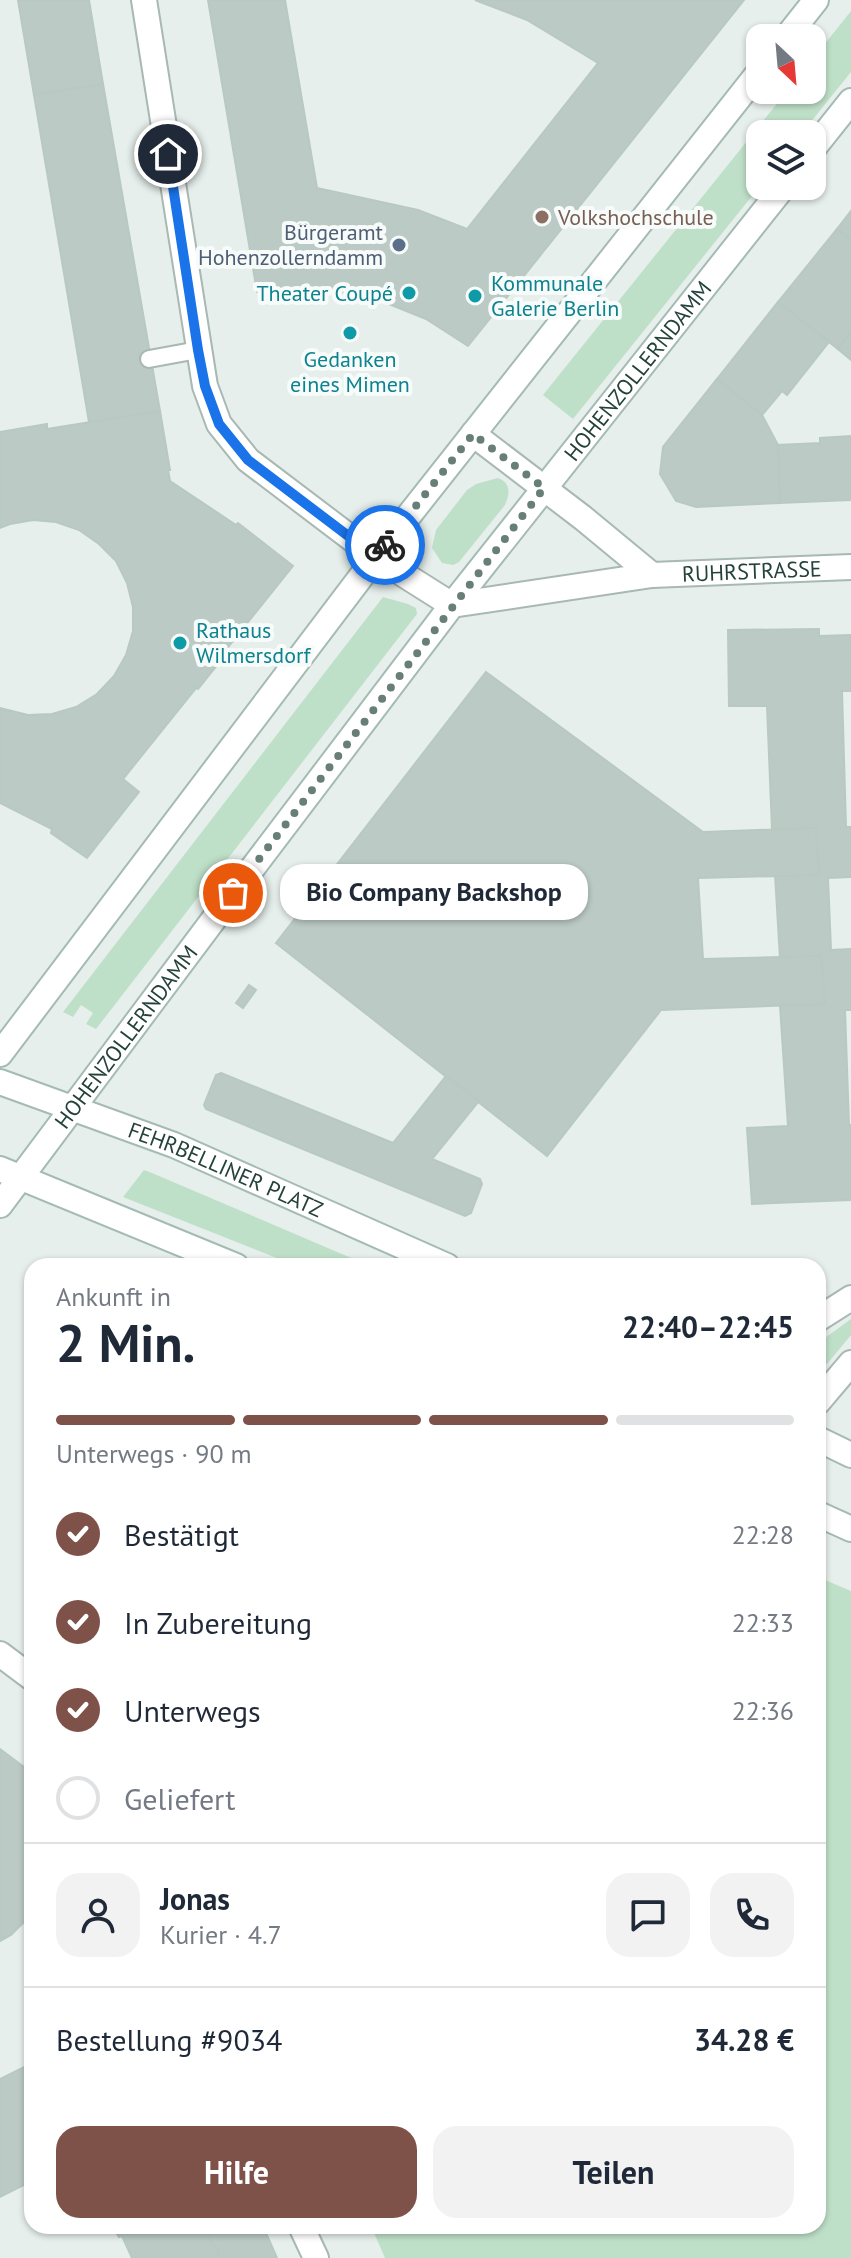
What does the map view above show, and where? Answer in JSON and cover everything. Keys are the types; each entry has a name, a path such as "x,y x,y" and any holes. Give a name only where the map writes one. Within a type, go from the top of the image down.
{"main road":[{"path":"144,0 198,350 205,386 219,424 248,460 376,557 452,605"},
{"path":"797,24 816,0"},
{"path":"0,1054 376,557 746,89"},
{"path":"826,132 851,101"},
{"name":"HOHENZOLLERNDAMM","path":"0,1205 11,1173 72,1108 452,605 773,200"},
{"name":"RUHRSTRASSE","path":"473,434 652,575"},
{"name":"RUHRSTRASSE","path":"452,605 652,575 851,567"},
{"name":"FEHRBELLINER PLATZ","path":"0,1082 174,1145 429,1258"},
{"path":"11,1173 217,1258"},
{"path":"826,1314 851,1298"},
{"path":"826,1393 851,1363"},
{"path":"826,1443 851,1455"},
{"path":"826,1518 851,1529"},
{"path":"0,1654 24,1672"},
{"path":"305,2234 316,2258"}],"lane":[{"path":"149,359 198,350"}],"green space":[{"path":"851,11 851,72 826,103 826,42"},
{"path":"777,104 825,104 812,120 764,120"},
{"path":"746,142 746,200 749,200 573,419 543,395"},
{"path":"498,478 508,489 505,505 459,562 453,565 442,563 432,548 436,530 467,490"},
{"path":"383,597 416,608 417,614 96,1029 86,1024 93,1013 81,1005 73,1017 63,1012"},
{"path":"144,1170 351,1258 277,1258 123,1197"},
{"path":"851,1319 851,1335 827,1364 826,1337"},
{"path":"826,1580 851,1591 851,2258 385,2258 374,2234 826,2234"}],"building":[{"path":"18,0 89,0 103,84 34,95"},
{"path":"208,0 285,0 317,188 418,210 467,229 598,63 527,20 475,0 744,0 468,346 426,319 379,300 336,290 296,288 257,292"},
{"path":"103,84 160,411 89,422 34,95"},
{"path":"851,211 851,240 837,229"},
{"path":"837,229 851,240 851,332 838,349 778,302"},
{"path":"778,302 829,342 787,395 782,391 762,415 717,379"},
{"path":"851,332 851,360 838,349"},
{"path":"717,379 762,415 778,445 780,503 696,507 676,501 660,474 663,447"},
{"name":"Rathaus Wilmersdorf","path":"160,411 170,481 236,525 238,523 293,566 216,662 218,664 123,779 139,792 87,858 51,833 52,829 0,803 0,708 28,715 52,714 76,707 97,694 114,676 126,655 133,631 133,607 127,583 116,561 79,530 56,522 33,520 0,528 0,432 47,424 47,429"},
{"path":"851,436 851,500 780,503 778,445 820,443 820,438"},
{"path":"819,629 819,636 851,635 851,691 842,691 846,827 851,827 851,877 828,878 831,950 851,949 851,1010 845,1010 851,1200 752,1204 747,1128 788,1126 780,1006 825,1004 821,956 780,958 775,875 819,875 816,828 772,829 767,706 729,706 728,630"},
{"path":"486,672 703,832 816,828 819,875 698,878 703,959 821,956 825,1004 661,1010 547,1156 276,943"},
{"path":"249,985 256,990 243,1008 236,1003"},
{"path":"221,1073 393,1143 446,1076 479,1101 432,1159 480,1179 482,1184 471,1213 465,1216 206,1109 204,1105 216,1075"},
{"path":"0,1749 24,1767 24,1922 0,1941"},
{"path":"24,2067 24,2185 0,2197 0,2079"},
{"path":"117,2234 208,2234 215,2249 218,2248 219,2258 132,2258 122,2236"},
{"path":"208,2234 266,2234 277,2258 219,2258 218,2248 215,2249"}],"way so far":[{"path":"233,893 544,488 473,434 385,545"}],"place":[{"name":"Volkshochschule","path":"542,217"},
{"name":"Bürgeramt Hohenzollerndamm","path":"399,245"},
{"name":"Theater Coupé","path":"409,293"},
{"name":"Kommunale Galerie Berlin","path":"475,296"},
{"name":"Gedanken eines Mimen","path":"350,333"},
{"name":"Rathaus Wilmersdorf","path":"180,643"},
{"name":"Bio Company Backshop","path":"233,893"}],"route":[{"path":"168,154 198,350 205,386 219,424 248,460 376,557 385,545"}]}
